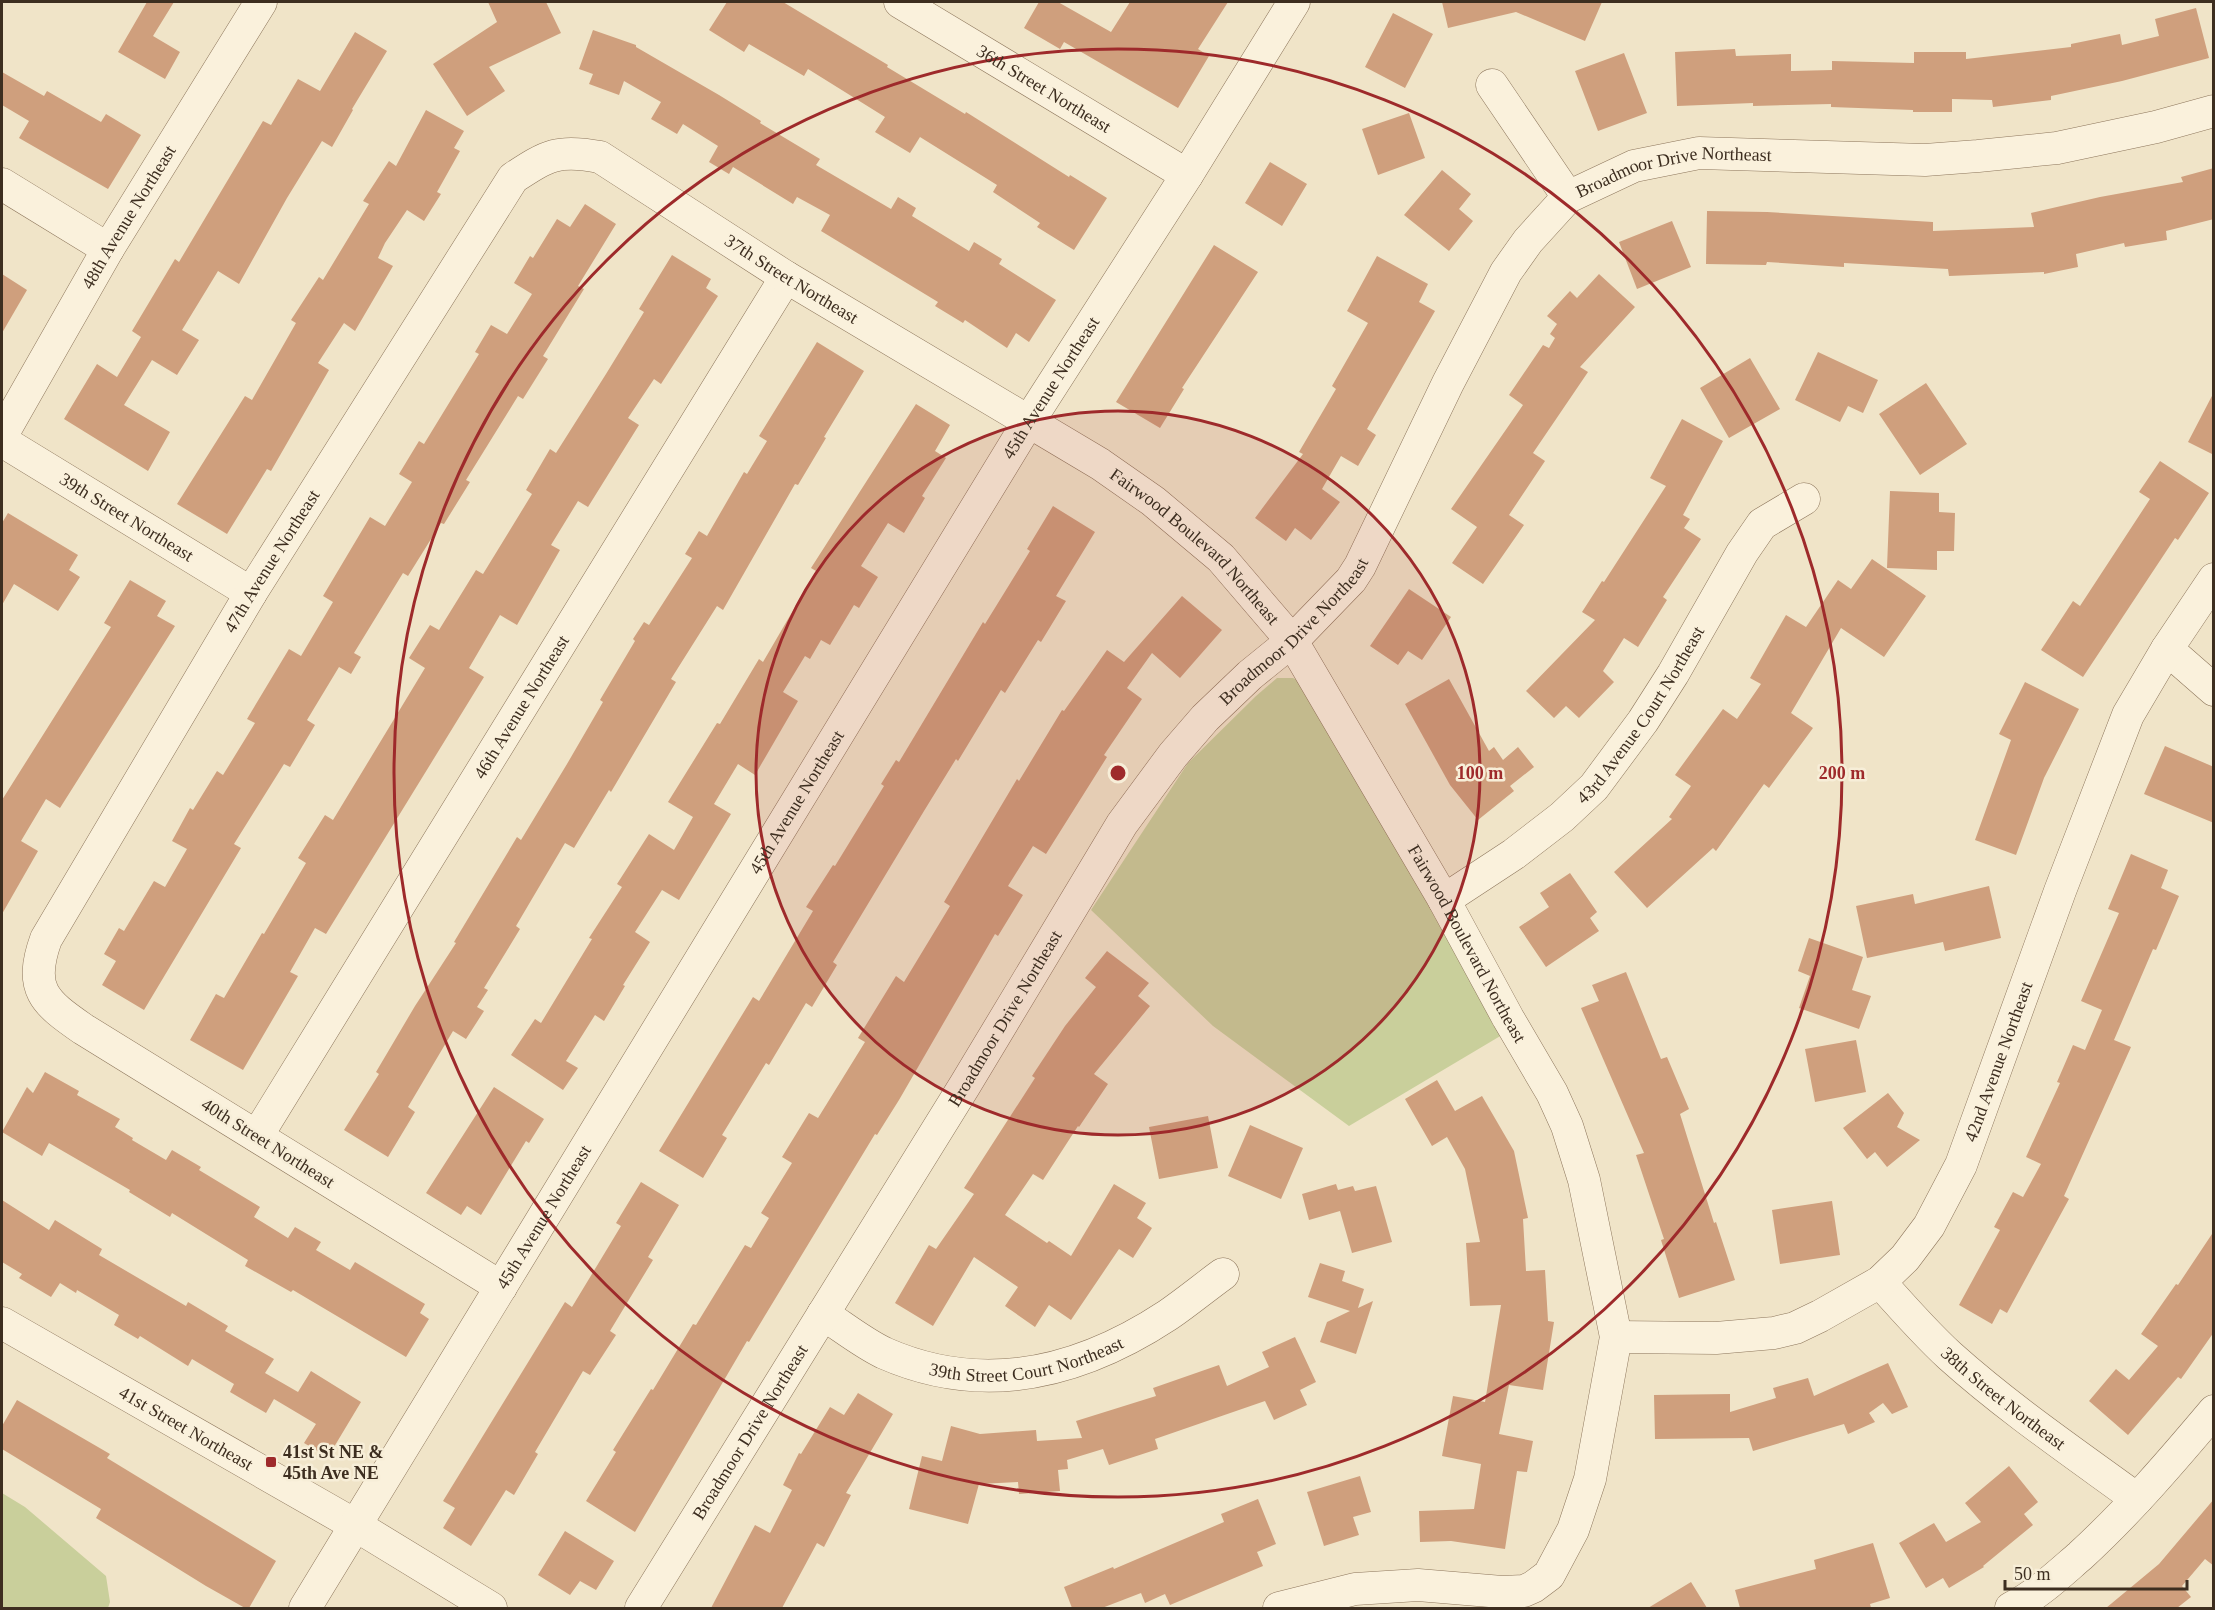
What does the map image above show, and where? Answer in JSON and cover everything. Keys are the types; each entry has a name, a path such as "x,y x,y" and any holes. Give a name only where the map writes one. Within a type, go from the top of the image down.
{"street":[{"name":"48th Avenue Northeast","path":"2,435 108,249 261,2"},
{"name":"36th Street Northeast","path":"900,2 1187,175"},
{"name":"45th Avenue Northeast","path":"305,1608 1029,421 1187,175 1294,2"},
{"path":"1492,86 1568,197"},
{"name":"Broadmoor Drive Northeast","path":"641,1608 971,1075 1122,824 1173,755 1205,718 1250,675 1292,641 1356,573 1448,383 1506,272 1528,242 1568,197 1634,166 1699,153 1925,160 1978,156 2056,148 2156,127 2214,111"},
{"name":"37th Street Northeast","path":"550,156 576,152 600,158 786,277 1029,421"},
{"name":"47th Avenue Northeast","path":"41,992 38,978 41,952 46,939 251,593 513,178 550,156"},
{"path":"2,184 108,249"},
{"name":"46th Avenue Northeast","path":"257,1136 786,277"},
{"name":"Fairwood Boulevard Northeast","path":"1029,421 1100,464 1153,501 1202,541 1221,558 1292,641 1444,900 1552,1093 1567,1126 1584,1180 1616,1336 1592,1469 1573,1530 1549,1575 1533,1587 1514,1593 1418,1585 1354,1589 1279,1608"},
{"name":"39th Street Northeast","path":"2,441 251,593"},
{"name":"43rd Avenue Court Northeast","path":"1444,900 1530,842 1562,818 1594,788 1644,721 1742,552 1762,524 1804,499"},
{"name":"42nd Avenue Northeast","path":"1616,1336 1716,1338 1774,1333 1795,1328 1880,1282 1905,1258 1929,1226 1961,1165 2060,891 2128,715 2214,579"},
{"path":"2167,650 2214,690"},
{"name":"40th Street Northeast","path":"41,992 56,1010 83,1029 501,1287"},
{"name":"39th Street Court Northeast","path":"823,1314 883,1352 938,1372 985,1377 1010,1376 1072,1364 1100,1353 1169,1314 1223,1274"},
{"name":"38th Street Northeast","path":"1880,1282 1920,1328 2004,1401 2137,1499"},
{"name":"41st Street Northeast","path":"2,1323 355,1525 491,1608"},
{"path":"2011,1608 2050,1583 2107,1531 2161,1474 2214,1411"}],"green space":[{"path":"1277,678 1293,678 1308,685 1502,1035 1349,1126 1213,1026 1091,910 1188,763"},
{"path":"2,1493 25,1507 106,1576 110,1602 108,1608 2,1608"}],"building":[{"path":"147,2 174,2 153,36 180,52 165,79 118,52"},
{"path":"488,2 546,2 561,33 489,67 505,91 467,116 433,64 497,22"},
{"path":"727,2 783,2 1107,198 1074,250 1037,227 1040,223 993,192 997,185 920,137 910,153 875,132 885,117 808,69 804,76 749,44 744,52 709,30"},
{"path":"1039,2 1058,2 1111,32 1130,2 1228,2 1198,49 1209,56 1178,108 1064,42 1060,49 1024,28"},
{"path":"1442,2 1602,2 1585,41 1516,12 1448,28"},
{"path":"2196,8 2209,58 2122,81 2051,96 2051,100 1993,107 1992,100 1952,99 1952,112 1831,107 1831,104 1753,106 1753,103 1677,106 1675,52 1735,49 1736,56 1791,54 1791,71 1832,70 1832,61 1914,63 1914,52 1966,52 1966,59 2071,47 2071,44 2120,34 2122,45 2159,36 2155,19"},
{"path":"1393,13 1433,34 1405,88 1365,67"},
{"path":"593,30 636,45 761,121 760,123 820,159 816,165 891,209 898,197 916,208 912,216 969,251 974,242 1002,259 999,264 1056,300 1029,342 1016,333 1007,348 965,320 963,323 935,306 938,302 821,231 830,215 797,197 793,204 733,167 729,174 709,162 718,146 683,124 677,134 651,119 661,102 624,81 619,95 589,84 593,74 579,69"},
{"path":"355,32 387,51 332,147 322,141 239,284 218,271 182,330 199,340 177,375 152,360 124,405 170,432 148,471 64,419 97,364 117,377 141,337 132,331 175,259 179,262 263,121 271,125 298,79 320,91"},
{"path":"1624,53 1647,113 1598,131 1575,71"},
{"path":"2,72 44,96 47,91 101,122 106,114 141,135 108,189 19,138 29,121 2,105"},
{"path":"426,110 464,131 454,148 460,151 437,192 441,194 424,221 407,210 385,243 378,258 393,266 355,331 344,323 318,363 329,370 271,471 267,469 227,534 177,504 245,396 252,400 296,323 291,320 319,277 323,280 369,204 363,201 389,161 396,166"},
{"path":"1409,113 1425,158 1378,175 1362,129"},
{"path":"1270,162 1307,184 1282,226 1245,203"},
{"path":"2214,168 2214,219 2166,231 2167,240 2125,247 2124,243 2076,254 2078,267 2044,274 2044,272 1949,276 1948,269 1844,263 1844,267 1767,262 1766,265 1706,264 1707,211 1767,212 1933,222 1933,231 2034,227 2031,213 2100,197 2183,182 2181,177"},
{"path":"1442,170 1471,194 1459,209 1473,221 1449,251 1404,215"},
{"path":"585,204 616,224 578,286 584,289 543,356 548,359 523,399 518,396 466,480 470,482 444,524 441,523 408,576 403,573 354,653 361,657 351,674 339,667 307,720 315,725 290,767 284,764 234,844 241,848 144,1010 102,985 116,961 104,954 119,928 124,931 154,881 165,887 187,849 172,841 190,808 193,810 217,771 223,775 255,723 247,719 289,649 301,656 333,602 323,596 370,517 385,526 412,482 399,474 419,441 424,444 479,354 475,352 491,325 507,334 532,294 514,283 530,256 533,258 557,219 570,227"},
{"path":"1672,221 1691,267 1637,289 1619,242"},
{"path":"1214,245 1258,272 1182,388 1184,389 1160,428 1116,402"},
{"path":"672,255 711,279 706,288 718,296 661,384 654,379 628,418 639,425 588,507 578,501 551,545 560,550 517,625 500,615 469,668 484,677 326,934 315,928 290,972 298,976 243,1070 190,1040 216,994 224,998 306,863 298,858 325,815 333,820 425,668 409,658 430,625 439,630 476,570 483,574 532,494 526,490 550,449 556,453 606,374 644,312 639,309"},
{"path":"1377,256 1428,284 1419,302 1435,311 1367,429 1376,435 1358,466 1341,456 1322,489 1340,502 1311,540 1295,528 1286,541 1255,518 1303,454 1299,452 1336,389 1332,386 1368,323 1347,311"},
{"path":"2,274 27,290 2,333"},
{"path":"1599,274 1635,307 1580,367 1588,372 1533,453 1545,461 1509,515 1524,525 1483,584 1452,563 1477,527 1451,509 1523,405 1509,395 1543,345 1549,348 1555,338 1550,334 1557,324 1547,316 1570,291 1577,298"},
{"path":"817,342 864,371 798,485 795,484 723,610 717,606 671,679 676,682 611,792 609,790 574,848 565,843 516,926 520,929 484,988 488,990 477,1007 484,1011 466,1039 453,1031 408,1107 415,1112 388,1157 344,1130 379,1074 376,1072 456,943 454,942 517,837 521,840 567,764 603,702 600,700 635,641 633,639 644,622 649,625 692,558 685,554 699,531 707,536 744,472 747,474 767,441 759,436"},
{"path":"1818,352 1878,380 1863,413 1848,406 1840,422 1795,400"},
{"path":"1750,358 1780,409 1729,438 1700,388"},
{"path":"1926,383 1967,444 1920,475 1879,414"},
{"path":"2214,392 2214,455 2188,442"},
{"path":"916,404 950,425 935,451 946,458 922,496 925,498 904,533 888,523 861,566 878,577 859,608 854,605 830,645 821,640 810,659 805,656 783,692 798,701 755,775 738,764 714,804 731,814 679,900 662,890 635,932 650,942 604,1021 595,1015 566,1061 578,1068 563,1090 511,1055 535,1019 541,1023 592,939 589,938 622,887 617,884 649,834 674,850 693,817 668,802 717,723 720,724 759,659 763,662 816,571 811,568"},
{"path":"1682,419 1723,441 1683,515 1690,519 1684,528 1701,539 1663,597 1667,600 1638,647 1624,638 1603,671 1614,682 1579,718 1566,706 1554,718 1526,691 1595,620 1582,612 1666,486 1650,478"},
{"path":"2160,461 2209,493 2178,540 2175,538 2083,677 2041,650 2073,601 2080,606 2150,499 2139,492"},
{"path":"1890,491 1939,493 1939,512 1955,513 1954,551 1937,551 1937,570 1887,568"},
{"path":"1053,506 1095,532 1056,596 1066,601 1041,642 1038,640 1005,693 1001,690 958,761 956,759 833,962 837,965 812,1007 806,1003 769,1065 766,1063 722,1135 727,1138 703,1178 659,1151 753,997 759,1001 813,911 806,907 833,865 835,866 884,786 881,784 896,760 899,762 983,622 985,624 1030,551 1027,549"},
{"path":"8,513 78,555 69,570 80,577 58,611 14,584 2,605 2,523"},
{"path":"1872,559 1926,596 1884,657 1841,628 1791,713 1813,728 1769,788 1764,784 1716,851 1713,848 1647,908 1614,872 1672,819 1669,817 1691,786 1675,775 1723,709 1737,719 1761,684 1750,678 1786,615 1806,627 1838,580 1851,589"},
{"path":"130,580 166,601 157,616 175,626 60,808 46,799 21,841 38,851 2,914 2,800 111,627 104,623"},
{"path":"1409,589 1451,617 1422,660 1408,651 1398,665 1370,646"},
{"path":"1182,596 1222,630 1180,678 1152,653 1127,688 1142,699 1104,755 1107,757 1046,854 1033,846 1008,886 1023,895 998,936 995,934 899,1100 877,1135 875,1134 749,1342 747,1341 635,1532 586,1501 616,1452 613,1450 693,1324 696,1325 745,1245 751,1248 769,1218 761,1213 792,1163 782,1157 809,1113 818,1118 865,1042 858,1038 896,976 904,982 950,906 944,902 1017,779 1019,781 1062,710 1064,711 1107,650 1124,662"},
{"path":"1449,679 1489,751 1494,747 1503,760 1518,747 1534,767 1510,786 1514,791 1478,820 1450,785 1405,704"},
{"path":"2025,682 2079,709 2044,778 2016,855 1975,840 2011,740 1999,734"},
{"path":"2165,746 2214,767 2214,823 2144,794"},
{"path":"2131,854 2168,870 2161,888 2179,896 2156,950 2153,949 2114,1040 2131,1047 2064,1196 2069,1199 2007,1313 2000,1309 1992,1324 1959,1305 2000,1230 1994,1227 2013,1192 2023,1197 2041,1164 2026,1157 2060,1083 2057,1082 2073,1045 2085,1050 2102,1010 2081,1001 2119,913 2108,909"},
{"path":"1570,873 1597,912 1590,918 1599,931 1546,967 1519,927 1549,907 1540,893"},
{"path":"1989,886 2001,938 1945,951 1943,942 1867,958 1856,906 1913,894 1915,904"},
{"path":"1809,938 1863,957 1852,990 1871,996 1859,1029 1799,1008 1810,976 1798,971"},
{"path":"1107,951 1149,983 1138,996 1150,1006 1094,1074 1108,1084 1043,1180 1033,1174 1005,1215 1071,1256 1114,1184 1146,1203 1137,1218 1152,1228 1133,1258 1119,1249 1071,1320 1049,1305 1035,1327 1005,1306 1018,1287 974,1257 933,1326 895,1303 929,1245 936,1249 974,1194 964,1188 1035,1078 1032,1076 1065,1026 1096,987 1085,978"},
{"path":"1626,972 1661,1059 1667,1057 1689,1109 1680,1114 1714,1223 1716,1222 1735,1280 1679,1298 1661,1240 1664,1239 1636,1155 1644,1153 1581,1008 1599,1001 1592,985"},
{"path":"1856,1040 1866,1092 1815,1102 1805,1049"},
{"path":"45,1072 79,1091 77,1095 120,1119 115,1127 133,1138 132,1140 166,1160 172,1150 201,1167 199,1170 260,1207 254,1217 288,1238 295,1227 321,1242 316,1250 350,1270 355,1262 425,1304 420,1313 429,1319 406,1357 293,1290 291,1292 245,1266 248,1260 172,1213 170,1217 129,1192 130,1190 49,1143 42,1156 2,1132 27,1087 33,1093"},
{"path":"1437,1080 1455,1111 1482,1096 1514,1151 1528,1218 1523,1219 1526,1271 1545,1270 1548,1321 1554,1322 1543,1390 1509,1385 1499,1434 1533,1441 1527,1472 1517,1471 1505,1549 1451,1541 1420,1542 1419,1511 1474,1509 1481,1464 1442,1456 1453,1396 1485,1402 1501,1305 1470,1306 1466,1243 1480,1242 1465,1169 1447,1137 1432,1146 1405,1099"},
{"path":"494,1087 544,1119 529,1143 526,1141 481,1215 467,1206 461,1215 426,1193"},
{"path":"1888,1093 1904,1113 1897,1127 1920,1140 1887,1167 1875,1152 1867,1159 1843,1128"},
{"path":"1208,1116 1218,1168 1159,1179 1149,1127"},
{"path":"1250,1125 1303,1148 1281,1199 1228,1176"},
{"path":"641,1182 679,1205 648,1257 653,1260 610,1331 616,1335 590,1375 583,1371 535,1452 538,1454 514,1495 506,1490 471,1546 443,1528 455,1508 443,1501 565,1302 572,1307 621,1226 616,1223"},
{"path":"1336,1184 1338,1190 1353,1186 1355,1191 1376,1186 1392,1242 1352,1253 1340,1211 1309,1220 1302,1194"},
{"path":"2,1200 49,1230 55,1220 102,1249 99,1255 186,1306 188,1302 228,1326 225,1331 274,1359 265,1373 298,1392 311,1371 361,1402 328,1457 304,1443 316,1424 274,1399 266,1413 230,1392 234,1384 192,1359 188,1366 140,1336 138,1339 114,1325 119,1315 77,1290 76,1293 60,1283 51,1297 19,1278 22,1274 2,1262"},
{"path":"1832,1201 1840,1255 1780,1264 1772,1210"},
{"path":"2214,1231 2214,1332 2181,1379 2178,1377 2128,1435 2089,1401 2116,1369 2129,1380 2158,1346 2141,1334 2176,1284 2178,1285"},
{"path":"1320,1263 1345,1271 1342,1281 1364,1289 1358,1308 1373,1301 1356,1354 1320,1342 1327,1322 1350,1311 1308,1297"},
{"path":"1295,1337 1316,1382 1300,1390 1307,1405 1274,1420 1265,1401 1155,1439 1158,1449 1109,1465 1103,1449 1067,1460 1068,1469 1058,1470 1060,1491 1019,1494 1018,1482 979,1484 968,1524 909,1509 922,1456 942,1461 951,1426 980,1434 1036,1430 1037,1441 1082,1438 1076,1421 1156,1396 1153,1388 1219,1365 1227,1386 1269,1367 1262,1352"},
{"path":"1888,1363 1908,1407 1892,1414 1883,1403 1869,1413 1875,1422 1848,1434 1844,1424 1753,1451 1749,1438 1655,1439 1654,1395 1730,1394 1730,1412 1776,1398 1773,1388 1808,1378 1814,1396"},
{"path":"858,1393 893,1414 846,1493 851,1495 824,1547 817,1543 782,1608 711,1608 755,1525 770,1533 792,1490 783,1485 799,1453 801,1454 830,1407 844,1415"},
{"path":"17,1400 110,1454 107,1458 276,1561 249,1608 245,1608 206,1586 96,1518 101,1509 2,1449 2,1426"},
{"path":"2009,1466 2038,1502 2024,1514 2033,1525 1984,1567 1949,1588 1943,1578 1926,1588 1899,1543 1934,1523 1946,1542 1981,1522 1965,1503"},
{"path":"1360,1476 1371,1512 1353,1517 1359,1535 1324,1546 1307,1492"},
{"path":"1258,1499 1276,1544 1257,1552 1263,1566 1170,1605 1165,1594 1145,1603 1141,1593 1102,1608 1072,1608 1064,1587 1113,1567 1114,1569 1224,1522 1221,1514"},
{"path":"2214,1499 2214,1566 2205,1559 2182,1586 2191,1597 2177,1608 2106,1608 2159,1564"},
{"path":"565,1531 614,1561 596,1590 580,1581 570,1595 538,1575"},
{"path":"1873,1543 1890,1598 1870,1604 1871,1608 1740,1608 1735,1590 1816,1569 1814,1560"},
{"path":"1691,1582 1707,1608 1648,1608"}],"place":[{"name":"41st St NE & 45th Ave NE","path":"271,1462"}]}
